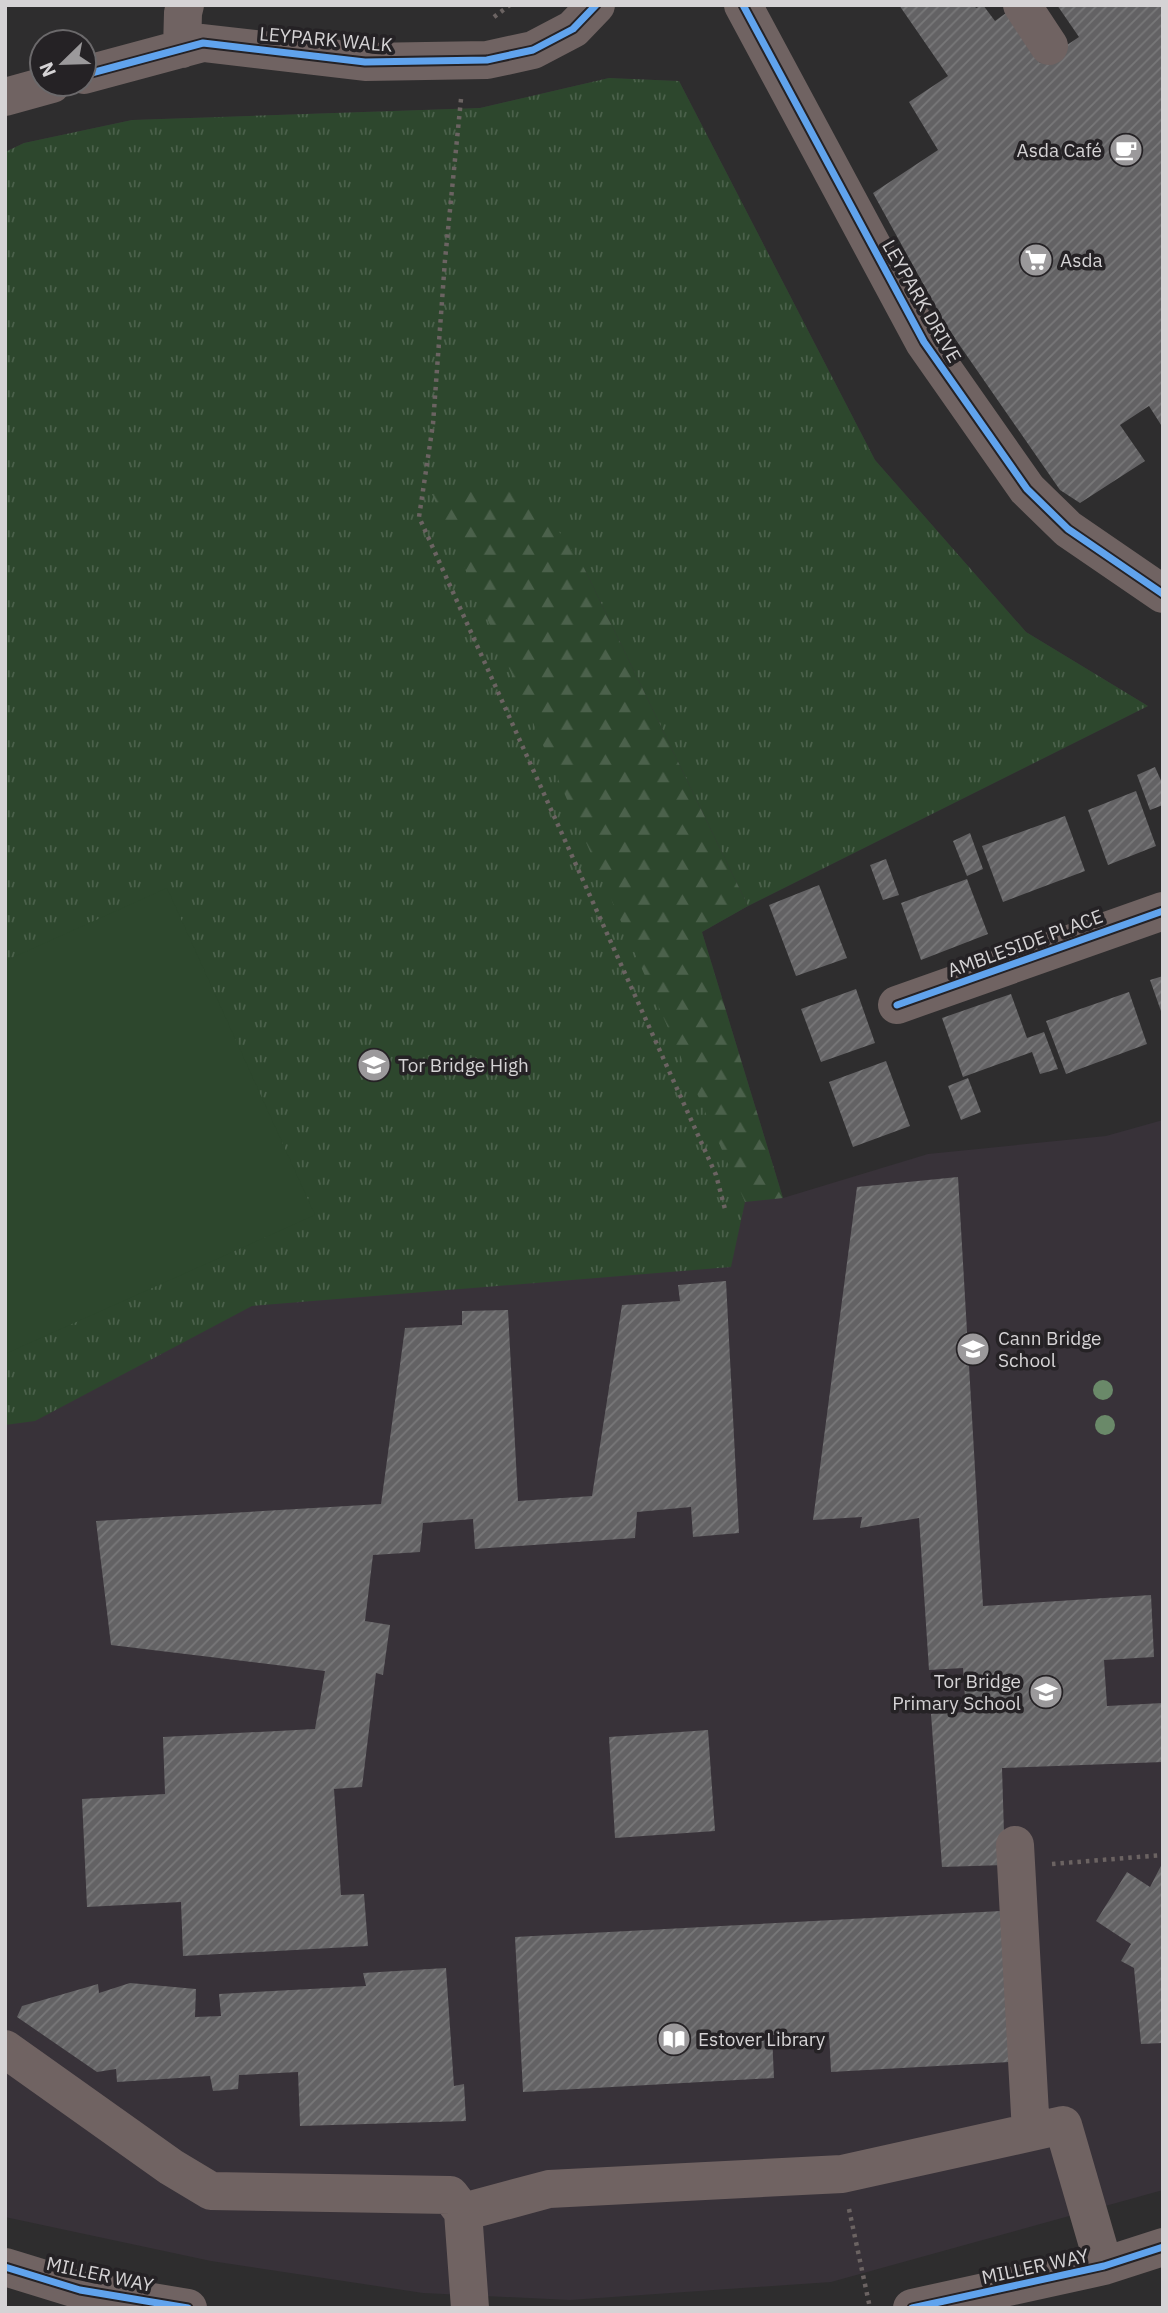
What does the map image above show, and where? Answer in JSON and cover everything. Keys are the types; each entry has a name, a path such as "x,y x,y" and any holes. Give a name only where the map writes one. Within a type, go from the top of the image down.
{"street":[{"path":"182,49 185,5"},
{"name":"LEYPARK WALK","path":"98,71 203,43 365,62 487,60 533,50 572,29 596,5"},
{"path":"1022,5 1049,46"},
{"name":"LEYPARK DRIVE","path":"743,6 923,342 1027,489 1068,530 1163,594"},
{"path":"5,97 28,91"},
{"name":"AMBLESIDE PLACE","path":"897,1005 1163,911"},
{"path":"1016,1856 1031,2132"},
{"path":"5,2049 171,2167 211,2191 450,2195 463,2212 470,2308"},
{"path":"463,2212 549,2189 842,2174 1063,2125 1104,2266"},
{"name":"MILLER WAY","path":"912,2308 1104,2266 1163,2247"},
{"name":"MILLER WAY","path":"5,2267 80,2290 188,2308"}],"path":[{"path":"465,60 445,260 433,424 419,517 716,1175 726,1213"},
{"path":"1016,1856 1163,1855"},
{"path":"842,2174 870,2308"}],"shaded area":[{"name":"Tor Bridge High","path":"609,78 679,81 875,460 1026,632 1148,706 748,906 702,932 783,1198 928,1154 1106,1136 1163,1120 1163,2190 831,2282 570,2300 423,2293 211,2261 5,2217 5,152 24,143 132,120 480,108"}],"green space":[{"path":"609,78 679,81 875,460 1026,632 1148,706 748,906 584,568 745,1202 731,1267 252,1306 35,1421 5,1425 5,152 24,143 132,120 480,108"},
{"path":"529,488 584,568 748,906 702,932 783,1198 745,1202 432,494"},
{"path":"167,888 315,1215 5,1354 5,961"}],"building":[{"name":"Asda","path":"899,5 974,5 976,8 983,5 995,21 1006,13 1040,63 1079,37 1057,5 1163,5 1163,428 1149,406 1120,425 1145,461 1080,503 1060,490 947,327 873,193 938,150 909,102 948,76"},
{"path":"1155,767 1163,785 1163,805 1150,810 1137,775"},
{"path":"1136,791 1156,846 1108,865 1088,810"},
{"path":"1065,816 1085,871 1003,902 982,846"},
{"path":"970,833 983,869 967,876 953,841"},
{"path":"886,859 899,895 883,900 870,865"},
{"path":"967,879 988,934 921,960 901,903"},
{"path":"819,885 847,958 796,976 769,905"},
{"path":"1163,976 1163,1014 1162,1014 1150,980"},
{"path":"856,989 875,1043 821,1062 801,1009"},
{"path":"1129,992 1147,1044 1066,1074 1046,1021"},
{"path":"1011,994 1027,1038 1044,1032 1058,1069 1040,1074 1032,1052 963,1077 942,1018"},
{"path":"886,1061 910,1126 853,1147 829,1082"},
{"path":"968,1078 981,1112 961,1120 948,1086"},
{"path":"958,1177 983,1606 1151,1595 1154,1657 1104,1660 1107,1706 1163,1703 1163,1762 1002,1768 1005,1865 942,1867 931,1714 966,1712 963,1668 929,1670 919,1518 860,1528 862,1517 813,1520 857,1187"},
{"path":"726,1281 739,1533 693,1537 691,1507 637,1512 635,1538 475,1549 473,1519 423,1523 420,1552 373,1555 365,1621 390,1625 383,1675 376,1673 362,1787 334,1789 341,1895 364,1894 368,1946 183,1956 181,1902 87,1907 82,1799 165,1794 163,1737 315,1729 325,1671 111,1645 96,1521 381,1504 405,1328 462,1325 462,1311 508,1310 518,1501 592,1496 622,1305 680,1301 678,1285"},
{"path":"708,1730 715,1831 615,1838 609,1737"},
{"path":"1163,1862 1163,2043 1141,2044 1134,1968 1121,1961 1131,1944 1096,1921 1127,1872 1150,1887"},
{"path":"1001,1911 1009,2062 831,2072 829,2032 772,2035 774,2078 523,2092 515,1937"},
{"path":"446,1968 454,2086 464,2084 466,2121 300,2126 298,2072 239,2075 238,2089 213,2091 210,2076 117,2082 116,2069 97,2072 17,2017 22,2006 98,1984 99,1993 130,1983 196,1989 195,2017 221,2016 219,1994 366,1986 363,1973"}],"cycle path":[{"path":"98,71 203,43 365,62 487,60 533,50 573,29 596,5"},
{"path":"743,5 924,342 1027,489 1068,529 1163,594"},
{"path":"897,1005 1163,911"},
{"path":"912,2308 1104,2266 1163,2247"},
{"path":"5,2267 80,2290 188,2308"}],"place":[{"name":"Asda Café","path":"1126,150"},
{"name":"Asda","path":"1036,260"},
{"name":"Tor Bridge High","path":"374,1065"},
{"name":"Cann Bridge School","path":"973,1349"},
{"name":"Tor Bridge Primary School","path":"1046,1692"},
{"name":"Estover Library","path":"674,2039"}]}
